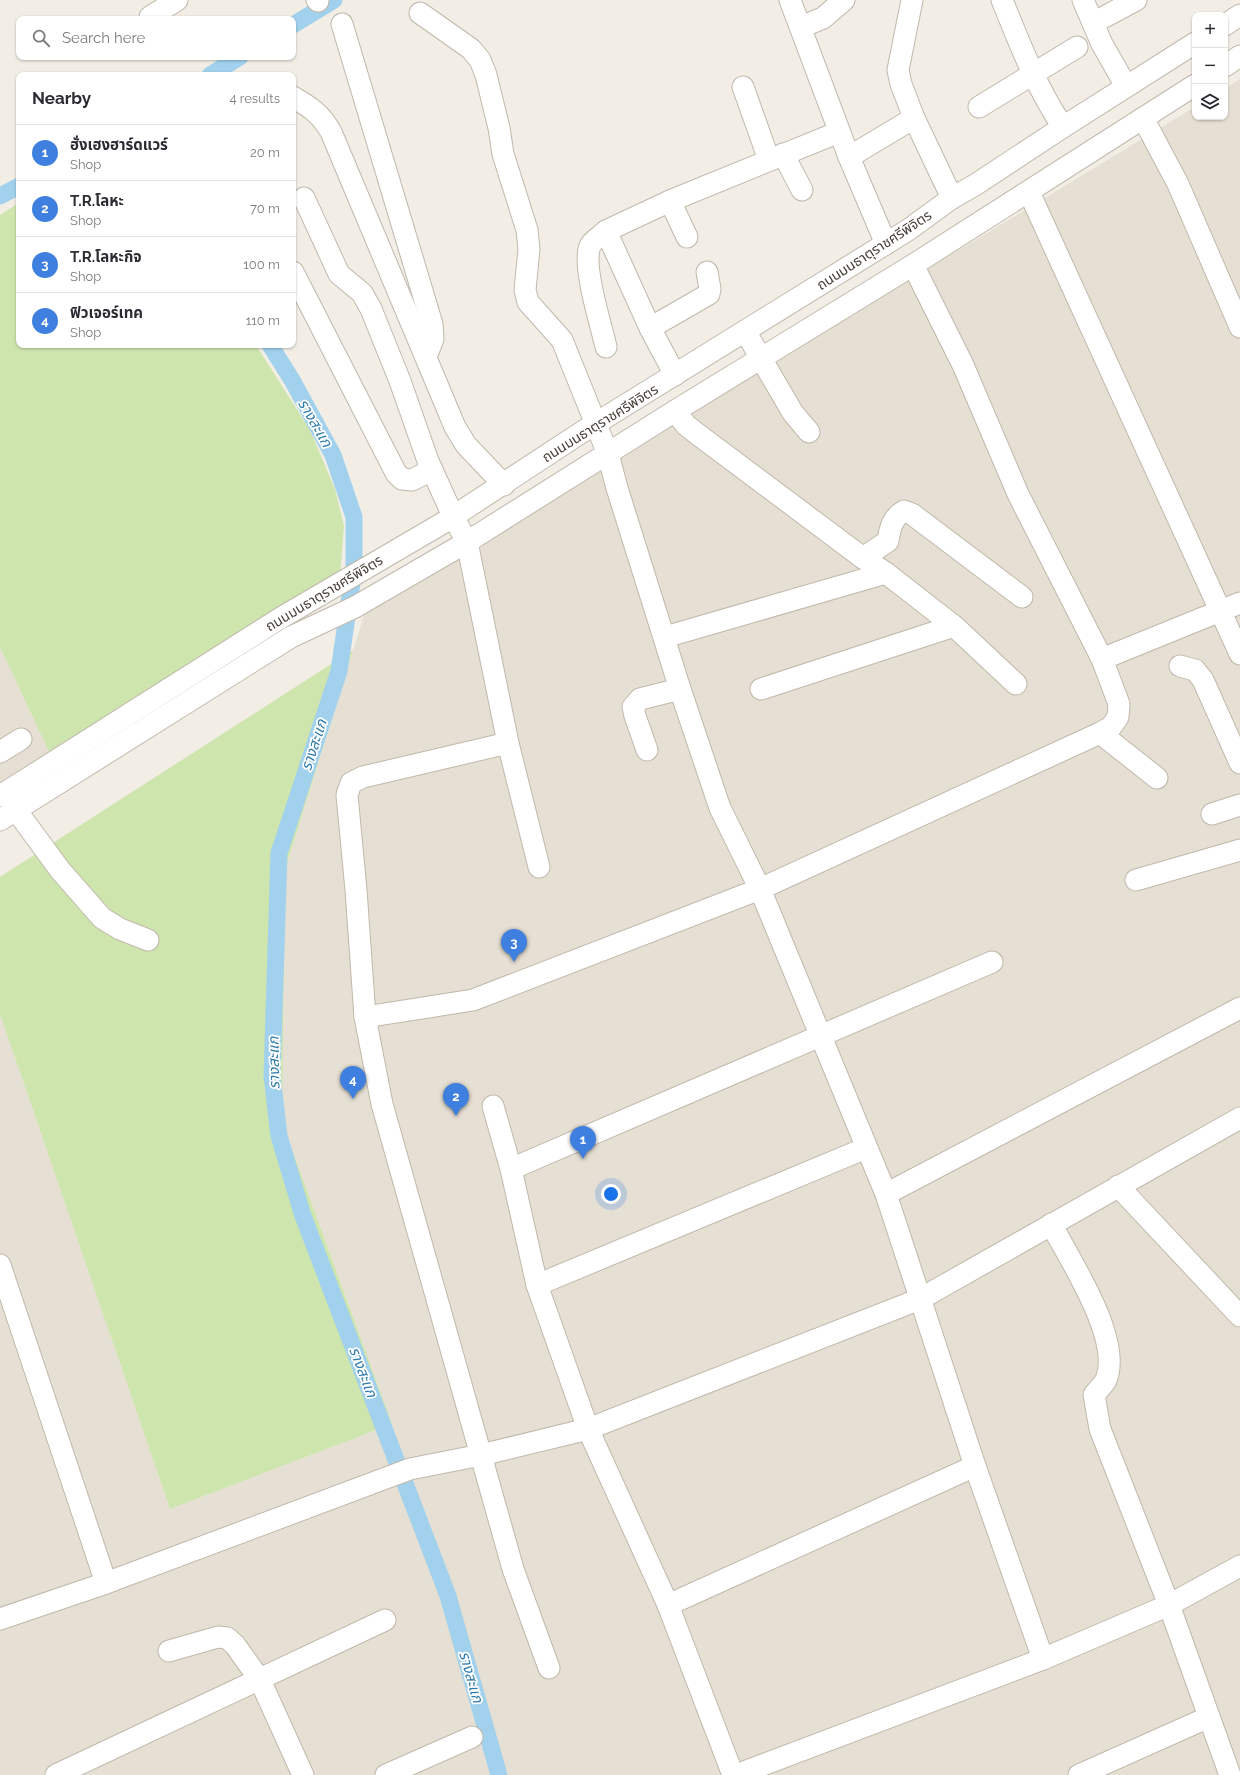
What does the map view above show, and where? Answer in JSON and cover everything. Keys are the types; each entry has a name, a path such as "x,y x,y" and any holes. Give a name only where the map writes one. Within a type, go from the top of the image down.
{"street":[{"path":"152,16 177,0"},
{"path":"790,0 839,132 886,244"},
{"path":"801,27 823,18 844,0"},
{"path":"912,0 898,70 901,84 914,118 952,198"},
{"path":"1002,0 1032,74 1063,127"},
{"path":"1084,0 1102,44 1126,86"},
{"path":"1093,23 1136,0"},
{"path":"420,13 471,49 480,60 486,75 499,128 503,154 527,230 529,248 525,290 528,302 562,340 608,454 617,488 665,637 680,689 720,808 760,889 886,1194 975,1466 1042,1660"},
{"path":"1228,23 1240,15"},
{"path":"342,24 431,318 433,339 426,357"},
{"name":"ถนนมนธาตุราชศรีพิจิตร","path":"0,796 279,619 504,485 596,424 908,230 952,198 975,185 1126,86 1192,45"},
{"path":"979,107 1077,47"},
{"path":"1228,64 1240,56"},
{"name":"ถนนมนธาตุราชศรีพิจิตร","path":"8,815 299,633 354,607 467,542 675,411 913,265 1029,192 1192,86"},
{"path":"743,87 776,157 802,190"},
{"path":"296,99 311,108 323,118 332,132 455,428 466,445 504,485"},
{"path":"849,157 914,118"},
{"path":"1143,118 1178,184 1240,327"},
{"path":"606,346 589,276 588,257 590,245 606,232 670,201 839,132"},
{"path":"1029,192 1240,654"},
{"path":"304,198 339,274 362,294 371,309 400,381 432,470 453,516 467,542 508,743 539,867"},
{"path":"670,201 687,237"},
{"path":"606,232 650,328 675,375"},
{"path":"365,1017 473,1000 760,889 1111,727 1118,717 1118,704 1102,660 1018,494 963,365 913,265"},
{"path":"650,328 709,294 710,289 707,272"},
{"path":"296,278 396,473 402,479 412,480 432,470"},
{"path":"745,331 762,357 793,413 809,432"},
{"path":"675,411 696,433 862,558 886,573 954,626 1016,684"},
{"path":"862,558 888,541 891,525 897,515 904,511 912,514 1022,597"},
{"path":"363,569 386,588"},
{"path":"665,637 886,573"},
{"path":"1102,660 1240,603"},
{"path":"279,619 299,633"},
{"path":"761,689 954,626"},
{"path":"1180,666 1195,670 1203,680 1240,762"},
{"path":"647,750 633,707 640,699 680,689"},
{"path":"1100,733 1157,778"},
{"path":"0,752 21,739"},
{"path":"508,743 363,777 351,783 347,795 356,890 365,1017 382,1104 513,1569 549,1668"},
{"path":"1212,814 1240,805"},
{"path":"8,815 60,870 102,918 120,929 148,940"},
{"path":"1136,880 1240,850"},
{"path":"512,1169 992,962"},
{"path":"886,1194 1240,1008"},
{"path":"493,1106 512,1169 537,1285 588,1429 668,1605 733,1775"},
{"path":"0,1619 106,1583 410,1469 481,1455 588,1429 920,1299 1240,1118"},
{"path":"537,1285 866,1148"},
{"path":"1118,1186 1240,1316"},
{"path":"1051,1224 1099,1316 1108,1347 1109,1364 1106,1381 1094,1395 1100,1429 1169,1605 1230,1775"},
{"path":"0,1264 106,1583"},
{"path":"668,1605 975,1466"},
{"path":"736,1775 1042,1660 1169,1605 1240,1566"},
{"path":"56,1775 385,1620"},
{"path":"169,1651 218,1637 227,1638 235,1645 260,1680 303,1775"},
{"path":"1079,1775 1208,1717"},
{"path":"386,1775 472,1737"}],"shaded area":[{"path":"1240,79 1240,1775 0,1775 0,1014 170,1509 392,1424 282,1122 285,870 366,609 1192,109 1192,120 1228,120 1228,87"},
{"path":"0,647 50,754 0,790"}],"green space":[{"path":"16,205 16,348 258,348 310,430 335,489 344,526 340,576 50,754 0,647 0,215"},
{"path":"353,650 285,870 282,1122 392,1424 170,1509 0,1014 0,877"}],"waterway":[{"path":"296,23 334,0"},
{"path":"215,72 235,60"},
{"path":"0,196 16,188"},
{"name":"รางสะแก","path":"272,348 292,380 333,455 354,517 354,569 339,671 279,853 272,1076 279,1136 303,1216 448,1596 499,1775"}],"place":[{"name":"T.R.โลหะกิจ","path":"514,962"},
{"name":"ฟิวเจอร์เทค","path":"353,1099"},
{"name":"T.R.โลหะ","path":"456,1116"},
{"name":"ฮั่งเฮงฮาร์ดแวร์","path":"583,1159"}]}
